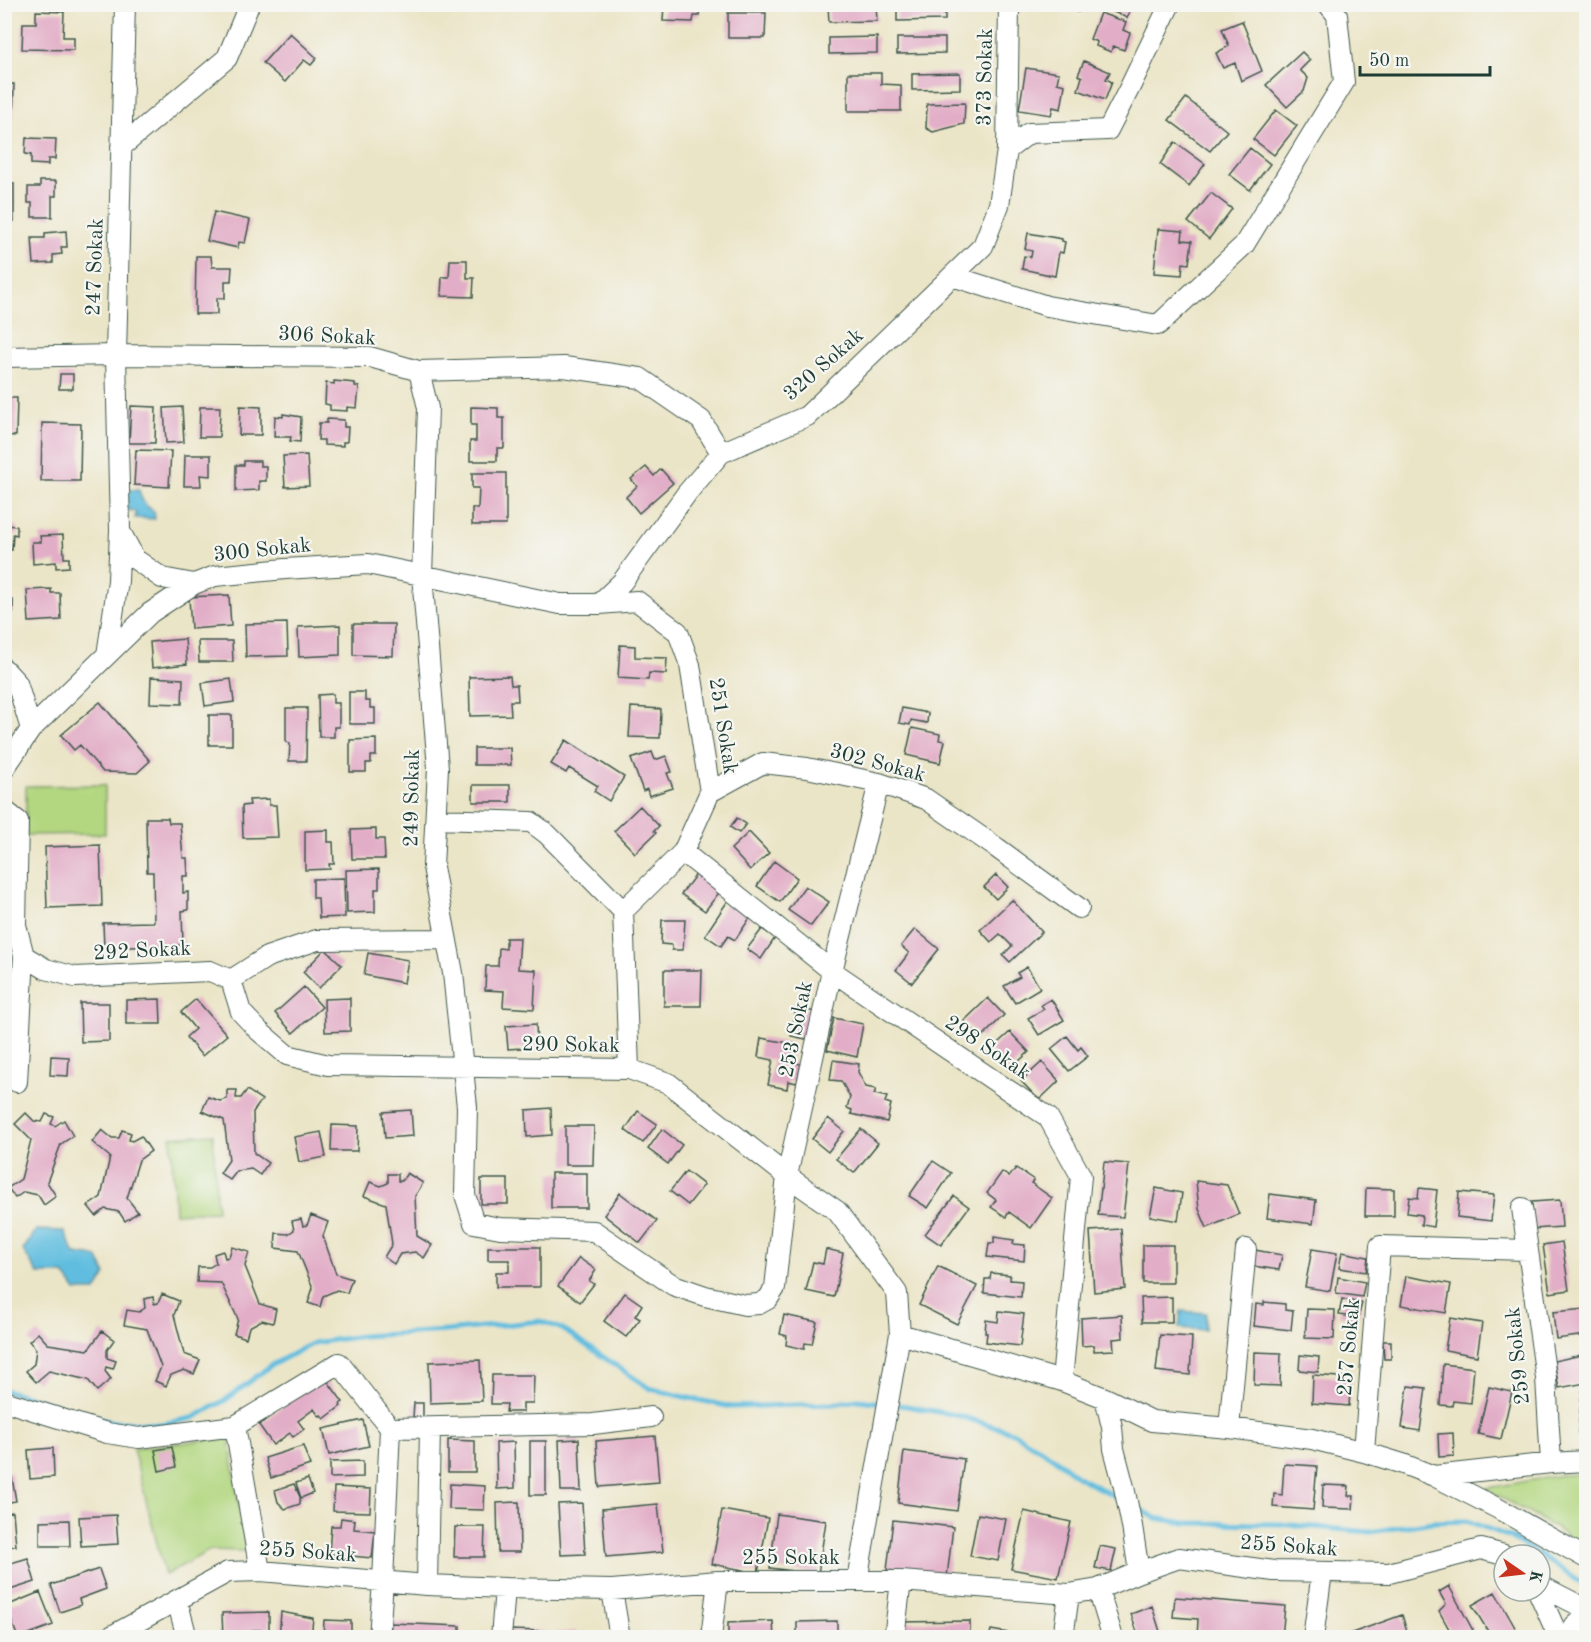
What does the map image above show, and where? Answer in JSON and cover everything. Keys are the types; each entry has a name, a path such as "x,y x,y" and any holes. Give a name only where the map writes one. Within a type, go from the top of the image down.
{"street":[{"name":"247 Sokak","path":"107,655 118,581 120,530 116,355 125,4"},
{"name":"373 Sokak","path":"1006,150 1009,4"},
{"path":"1006,150 1029,133 1108,130 1170,4"},
{"path":"952,276 1047,306 1158,325 1244,245 1344,82 1337,15 1328,4"},
{"path":"122,147 227,58 249,5"},
{"name":"320 Sokak","path":"599,604 622,582 687,494 721,453 807,416 983,246 999,205 1006,150"},
{"name":"306 Sokak","path":"4,357 116,355 370,357 419,371 564,367 640,378 701,420 721,453"},
{"name":"249 Sokak","path":"419,371 428,408 422,575 438,768 433,867 453,973 467,1107 465,1195 474,1222 500,1228 594,1231 673,1285 705,1296 745,1305 759,1304 768,1299 775,1288"},
{"name":"247 Sokak","path":"120,530 135,559 162,578 194,584"},
{"name":"300 Sokak","path":"4,769 31,729 150,613 194,584 215,576 368,564 560,604 599,604"},
{"name":"251 Sokak","path":"599,604 637,601 678,632 690,665 710,792 683,852 623,911"},
{"path":"4,669 17,683 31,729"},
{"name":"302 Sokak","path":"710,792 764,763 807,768 879,783 926,799 1079,908"},
{"name":"253 Sokak","path":"775,1288 787,1176 832,971 879,783"},
{"path":"4,810 18,821 16,925 24,956 16,1082"},
{"path":"436,819 531,822 548,834 623,911 629,1069"},
{"name":"298 Sokak","path":"683,852 832,971 1048,1117 1081,1176 1062,1382"},
{"path":"231,980 267,957 317,940 446,939"},
{"name":"292 Sokak","path":"24,956 46,969 75,977 210,971 231,980"},
{"name":"290 Sokak","path":"231,980 241,1012 259,1031 287,1055 328,1065 629,1069 669,1083 787,1176 837,1211 897,1293 900,1334 857,1581"},
{"name":"259 Sokak","path":"1522,1208 1546,1378 1551,1463"},
{"name":"257 Sokak","path":"1364,1452 1380,1246 1528,1250"},
{"path":"1229,1428 1246,1249"},
{"path":"900,1334 1062,1382 1105,1398 1152,1421 1312,1439 1364,1452 1434,1476 1587,1558"},
{"path":"4,1401 107,1433 139,1438 235,1426 339,1363 390,1428 379,1638"},
{"path":"1105,1398 1132,1526 1139,1572"},
{"path":"390,1428 593,1424 651,1418"},
{"path":"235,1426 260,1571"},
{"path":"427,1585 430,1428"},
{"path":"1434,1476 1587,1461"},
{"name":"255 Sokak","path":"108,1638 228,1572 260,1571 427,1585 505,1588 612,1590 718,1581 901,1581 1069,1594 1098,1589 1179,1558 1274,1571 1389,1574 1481,1549 1492,1552"},
{"path":"1313,1638 1322,1572"},
{"path":"711,1638 718,1581"},
{"path":"894,1638 901,1581"},
{"path":"501,1638 505,1588"},
{"path":"1098,1589 1113,1638"},
{"path":"612,1590 620,1638"},
{"path":"1552,1591 1587,1608"},
{"path":"1063,1638 1069,1594"},
{"path":"177,1600 187,1638"},
{"path":"1543,1603 1559,1638"},
{"path":"1568,1638 1575,1625 1587,1618"}],"green space":[{"path":"105,785 105,834 26,835 26,786"},
{"path":"213,1134 217,1211 175,1213 171,1137"},
{"path":"229,1437 246,1551 210,1550 165,1575 133,1449"},
{"path":"1586,1474 1586,1550 1557,1529 1487,1488 1562,1475"}],"water":[{"path":"126,490 139,490 144,503 154,511 155,519 135,518 134,511 127,510"},
{"path":"36,1230 64,1231 75,1254 97,1257 106,1274 96,1291 76,1291 64,1274 38,1274 23,1250"},
{"path":"1181,1311 1206,1313 1205,1330 1179,1328"}],"building":[{"path":"664,4 700,4 699,16 694,16 693,22 663,21"},
{"path":"945,4 945,20 897,21 897,5"},
{"path":"1050,4 1080,4 1078,12"},
{"path":"1096,4 1133,4 1127,18"},
{"path":"876,5 877,21 829,22 828,6"},
{"path":"36,11 64,12 63,37 74,37 74,50 22,49 23,23 36,23"},
{"path":"728,13 766,13 765,38 728,38"},
{"path":"1100,13 1126,22 1123,30 1130,33 1124,50 1113,46 1111,52 1096,46 1097,42 1090,39"},
{"path":"1242,21 1262,71 1241,81 1235,63 1223,68 1216,53 1229,46 1222,29"},
{"path":"290,33 317,58 311,65 304,60 285,82 263,63"},
{"path":"877,37 877,53 829,54 829,38"},
{"path":"897,38 945,38 945,53 897,54"},
{"path":"1302,52 1310,60 1300,70 1308,78 1304,91 1287,107 1266,85"},
{"path":"1084,61 1110,72 1106,79 1112,82 1105,100 1078,90 1082,77 1078,75"},
{"path":"1026,68 1059,73 1057,83 1065,85 1061,109 1053,107 1051,115 1019,110"},
{"path":"848,73 881,73 881,84 901,85 901,111 848,111"},
{"path":"960,73 960,89 912,90 912,74"},
{"path":"4,84 14,84 13,119 4,119"},
{"path":"1186,98 1227,131 1210,151 1169,120"},
{"path":"965,103 964,124 933,132 926,128 927,104"},
{"path":"1276,110 1297,126 1274,155 1253,139"},
{"path":"4,131 11,131 10,161 4,161"},
{"path":"26,138 56,139 55,159 48,159 48,165 31,164 31,155 25,154"},
{"path":"1175,142 1205,164 1189,186 1160,164"},
{"path":"1250,148 1270,164 1250,190 1229,174"},
{"path":"40,181 56,181 56,196 52,196 52,217 32,217 32,203 28,203 28,187 40,187"},
{"path":"4,184 14,184 14,221 4,221"},
{"path":"1211,193 1232,209 1209,239 1188,222"},
{"path":"214,212 250,220 245,243 239,242 238,248 207,241"},
{"path":"1158,229 1183,231 1182,240 1192,241 1189,264 1183,263 1182,275 1154,273"},
{"path":"66,231 67,247 61,247 62,254 53,255 53,263 34,264 32,238 45,238 45,233"},
{"path":"1028,233 1062,239 1065,242 1063,253 1059,252 1055,276 1022,269 1024,256 1031,257 1032,251 1025,249"},
{"path":"196,256 211,256 212,267 232,267 231,281 225,281 225,298 217,298 217,314 195,314"},
{"path":"450,260 467,260 467,278 474,278 473,297 441,296 442,277 449,277"},
{"path":"60,374 73,374 73,389 59,389"},
{"path":"334,381 355,383 355,386 359,387 357,408 347,407 347,411 330,410 330,405 325,404 326,383 334,384"},
{"path":"4,398 17,398 16,436 4,435"},
{"path":"131,406 156,407 155,443 129,443"},
{"path":"240,406 261,407 261,435 239,435"},
{"path":"182,407 184,442 166,443 164,408"},
{"path":"200,407 220,407 219,437 199,437"},
{"path":"471,407 498,408 498,418 504,418 504,448 497,448 497,461 470,461 470,441 476,441 476,425 471,425"},
{"path":"283,414 301,417 300,442 290,441 291,437 274,437 275,416 283,417"},
{"path":"327,419 344,420 344,427 348,427 347,442 343,442 343,446 324,445 324,440 318,440 319,423 327,423"},
{"path":"42,423 81,424 80,481 41,481"},
{"path":"136,450 171,451 169,487 134,485"},
{"path":"185,455 211,455 211,476 200,475 201,486 184,486"},
{"path":"307,455 309,486 285,487 283,456"},
{"path":"244,461 260,461 260,466 266,466 266,481 259,481 259,490 236,491 236,465 244,465"},
{"path":"646,467 654,476 661,469 673,483 639,513 626,497 637,486 631,479"},
{"path":"472,473 506,473 506,525 472,525 472,508 478,508 479,488 472,488"},
{"path":"4,525 17,526 17,535 13,534 12,550 4,550"},
{"path":"63,535 64,558 69,558 69,567 56,568 56,562 33,564 32,542 41,542 40,536"},
{"path":"4,588 8,588 8,600 13,600 13,612 4,612"},
{"path":"51,589 51,593 60,593 61,620 29,622 27,590"},
{"path":"229,595 231,626 191,629 189,597"},
{"path":"287,623 288,656 246,657 245,624"},
{"path":"353,624 394,624 393,656 353,655"},
{"path":"340,625 340,655 299,657 298,627"},
{"path":"185,639 187,664 152,668 150,642"},
{"path":"198,641 232,641 233,662 199,662"},
{"path":"620,645 635,646 635,657 667,658 666,674 649,673 648,680 618,678"},
{"path":"510,676 511,685 517,685 518,701 510,701 511,715 470,716 469,677"},
{"path":"151,677 183,679 182,704 150,703"},
{"path":"231,679 234,702 205,706 202,683"},
{"path":"349,692 365,692 365,701 370,701 370,708 375,708 375,724 349,724"},
{"path":"333,694 333,703 339,703 339,727 334,727 334,737 319,737 318,695"},
{"path":"100,702 150,761 137,773 103,772 80,745 74,750 61,735"},
{"path":"631,707 661,709 660,738 629,737"},
{"path":"286,708 307,708 306,761 289,761 290,743 286,742"},
{"path":"902,708 928,713 927,723 911,720 910,725 899,723"},
{"path":"8,715 12,734 4,735 4,716"},
{"path":"209,715 232,715 232,745 209,745"},
{"path":"912,728 940,734 939,740 945,741 940,763 906,755"},
{"path":"376,739 376,756 371,756 371,763 366,763 366,772 350,772 350,740"},
{"path":"566,740 624,777 609,801 594,791 598,786 569,768 566,773 551,764"},
{"path":"474,748 510,748 511,765 474,765"},
{"path":"652,752 655,760 666,756 672,772 667,773 673,788 649,796 647,789 643,791 631,759"},
{"path":"473,785 510,785 510,802 473,802"},
{"path":"269,799 269,805 276,805 278,837 243,838 242,806 250,805 249,800"},
{"path":"640,806 659,826 654,831 656,833 635,853 614,831"},
{"path":"146,818 168,818 169,823 180,823 183,858 187,858 188,876 183,876 183,893 188,892 188,910 182,911 183,945 104,948 103,923 154,922 153,872 147,872"},
{"path":"737,818 746,824 739,833 730,827"},
{"path":"376,829 376,839 384,839 385,859 352,859 351,830"},
{"path":"328,830 328,842 333,842 334,864 329,864 330,869 305,870 305,831"},
{"path":"749,832 769,853 750,870 731,849"},
{"path":"100,845 102,906 47,908 45,847"},
{"path":"774,861 797,878 780,902 757,886"},
{"path":"379,869 379,889 375,889 375,912 347,913 346,870"},
{"path":"697,873 721,890 705,911 681,894"},
{"path":"996,875 1008,887 996,899 984,887"},
{"path":"344,878 345,917 319,918 318,898 313,898 313,879"},
{"path":"805,886 829,902 811,926 788,910"},
{"path":"729,899 752,915 735,940 728,936 721,946 705,935"},
{"path":"1012,900 1042,932 1010,962 1003,955 1012,946 1000,934 991,942 980,930"},
{"path":"662,920 685,920 683,950 672,950 672,945 661,944"},
{"path":"762,929 775,938 761,959 747,949"},
{"path":"915,929 939,949 912,983 896,970 909,953 901,946"},
{"path":"506,938 520,938 518,969 536,970 534,1009 503,1007 504,991 485,990 486,966 498,966 499,948 506,949"},
{"path":"325,949 342,965 319,988 303,972"},
{"path":"368,953 408,960 404,983 364,975"},
{"path":"1027,967 1040,988 1015,1003 1004,986 1020,977 1017,973"},
{"path":"664,970 702,970 701,1006 664,1006"},
{"path":"4,979 12,979 11,1030 4,1030"},
{"path":"304,987 322,1007 293,1033 275,1013"},
{"path":"350,998 350,1031 325,1032 324,999"},
{"path":"988,998 1004,1015 981,1038 964,1021"},
{"path":"160,999 161,1024 126,1024 126,1000"},
{"path":"196,999 227,1035 202,1056 186,1037 195,1029 181,1012"},
{"path":"1051,999 1064,1020 1039,1035 1028,1018 1044,1009 1041,1005"},
{"path":"80,1003 109,1003 109,1041 81,1042"},
{"path":"796,1008 816,1012 811,1040 791,1036"},
{"path":"834,1018 863,1024 857,1057 827,1050"},
{"path":"536,1024 537,1047 508,1049 506,1026"},
{"path":"1010,1032 1029,1052 1009,1070 990,1050"},
{"path":"1067,1036 1078,1050 1081,1047 1088,1056 1069,1071 1051,1049"},
{"path":"761,1038 794,1044 790,1062 801,1064 797,1083 788,1081 787,1089 768,1085 773,1060 758,1057"},
{"path":"51,1056 69,1057 68,1076 50,1075"},
{"path":"833,1060 859,1064 858,1072 866,1087 876,1089 874,1094 887,1097 885,1102 891,1104 887,1122 851,1114 852,1110 847,1108 850,1097 841,1081 830,1080"},
{"path":"1042,1062 1059,1081 1039,1100 1021,1081"},
{"path":"227,1090 237,1090 236,1098 241,1098 247,1090 262,1100 253,1112 254,1153 268,1163 260,1175 251,1169 237,1171 230,1180 220,1173 229,1160 224,1120 202,1111 208,1097 220,1101 227,1099"},
{"path":"551,1108 552,1135 527,1137 526,1110"},
{"path":"411,1110 413,1136 385,1138 383,1112"},
{"path":"638,1111 657,1124 643,1143 625,1130"},
{"path":"26,1113 34,1121 42,1122 46,1114 54,1117 51,1124 55,1126 64,1120 73,1136 61,1144 47,1182 56,1196 44,1205 38,1195 24,1192 15,1198 8,1188 21,1179 31,1140 15,1124"},
{"path":"828,1118 844,1131 828,1152 812,1139"},
{"path":"332,1125 358,1126 357,1151 331,1151"},
{"path":"565,1126 594,1126 593,1165 565,1165"},
{"path":"662,1129 682,1145 668,1164 648,1149"},
{"path":"861,1129 878,1143 854,1173 836,1159"},
{"path":"102,1130 112,1138 119,1138 122,1130 131,1133 129,1140 132,1141 141,1136 151,1151 139,1160 127,1198 138,1212 125,1221 119,1212 105,1209 96,1216 88,1206 101,1197 110,1157 92,1142"},
{"path":"321,1132 326,1157 299,1162 294,1137"},
{"path":"933,1161 951,1173 928,1208 909,1196"},
{"path":"1104,1162 1129,1164 1123,1217 1098,1215"},
{"path":"1016,1168 1034,1180 1031,1183 1052,1198 1031,1228 1009,1212 1006,1217 991,1207 996,1200 987,1193 1002,1172 1009,1177"},
{"path":"686,1171 704,1185 688,1205 670,1191"},
{"path":"407,1173 423,1183 415,1196 417,1236 432,1245 424,1258 415,1252 400,1254 394,1264 384,1257 392,1244 386,1204 364,1196 370,1182 381,1186 388,1183 388,1174 398,1174 398,1181 402,1181"},
{"path":"551,1173 587,1173 587,1208 551,1208"},
{"path":"481,1179 508,1179 508,1204 481,1204"},
{"path":"1196,1181 1227,1185 1239,1214 1207,1228 1199,1209"},
{"path":"1156,1188 1182,1193 1178,1221 1150,1216"},
{"path":"1366,1188 1394,1189 1394,1216 1365,1216"},
{"path":"1419,1188 1437,1190 1433,1227 1421,1225 1422,1215 1407,1213 1409,1197 1418,1198"},
{"path":"1459,1192 1494,1195 1491,1221 1457,1217"},
{"path":"620,1193 657,1221 640,1243 604,1215"},
{"path":"1270,1194 1316,1200 1313,1224 1267,1218"},
{"path":"954,1196 969,1207 941,1245 925,1234"},
{"path":"1560,1200 1562,1227 1533,1229 1532,1202"},
{"path":"311,1215 328,1222 323,1236 336,1274 352,1279 347,1293 337,1290 323,1296 320,1307 308,1303 313,1288 298,1251 275,1248 276,1233 288,1234 294,1230 292,1221 301,1219 303,1226 307,1225"},
{"path":"1121,1229 1125,1289 1094,1292 1090,1231"},
{"path":"994,1237 1014,1240 1013,1244 1025,1245 1024,1261 987,1257 989,1243 994,1243"},
{"path":"1562,1242 1569,1290 1550,1293 1543,1245"},
{"path":"1143,1245 1173,1245 1173,1283 1143,1283"},
{"path":"232,1247 249,1252 245,1266 260,1304 276,1309 273,1323 262,1320 249,1327 246,1338 234,1334 238,1319 221,1283 197,1282 198,1267 210,1267 216,1263 214,1254 223,1251 225,1258 229,1257"},
{"path":"488,1247 540,1247 540,1287 496,1287 496,1272 509,1272 509,1260 488,1260"},
{"path":"826,1249 843,1253 834,1297 806,1291 813,1262 823,1264"},
{"path":"1312,1249 1337,1253 1330,1291 1305,1287"},
{"path":"1255,1250 1282,1255 1279,1270 1253,1266"},
{"path":"1342,1252 1368,1257 1366,1272 1339,1268"},
{"path":"579,1258 596,1270 589,1281 594,1284 580,1302 558,1286"},
{"path":"938,1266 977,1286 957,1324 919,1305"},
{"path":"991,1273 1010,1275 1010,1280 1022,1281 1021,1297 984,1293 985,1279 990,1279"},
{"path":"1406,1276 1451,1284 1446,1313 1401,1305"},
{"path":"1338,1277 1365,1282 1362,1297 1336,1293"},
{"path":"625,1293 642,1305 635,1316 640,1319 626,1337 604,1321"},
{"path":"162,1294 179,1301 174,1315 184,1354 200,1360 194,1374 184,1370 171,1375 166,1386 155,1381 161,1367 147,1329 124,1325 127,1310 139,1312 145,1308 144,1299 153,1297 154,1304 158,1303"},
{"path":"1172,1297 1172,1322 1142,1322 1141,1298"},
{"path":"1342,1299 1362,1303 1358,1318 1339,1315"},
{"path":"1264,1302 1285,1304 1285,1310 1293,1311 1291,1330 1254,1326 1256,1304 1264,1305"},
{"path":"1307,1309 1335,1310 1334,1339 1305,1338"},
{"path":"1586,1309 1586,1335 1556,1339 1553,1312"},
{"path":"999,1311 1024,1314 1020,1346 986,1342 986,1320 998,1322"},
{"path":"784,1315 817,1322 812,1344 805,1343 804,1349 786,1345 787,1336 780,1334"},
{"path":"1122,1315 1123,1338 1113,1339 1114,1350 1094,1351 1094,1345 1082,1346 1081,1318"},
{"path":"1450,1318 1482,1323 1477,1356 1445,1350"},
{"path":"102,1331 114,1340 107,1350 107,1358 116,1361 113,1369 106,1367 105,1371 111,1379 97,1391 88,1380 49,1371 36,1382 26,1371 34,1364 36,1349 29,1341 38,1333 48,1344 88,1350"},
{"path":"1160,1335 1192,1337 1190,1375 1156,1371"},
{"path":"1383,1341 1391,1341 1391,1359 1384,1359"},
{"path":"1255,1352 1281,1353 1280,1386 1254,1385"},
{"path":"1586,1354 1586,1383 1559,1388 1554,1361"},
{"path":"1300,1355 1319,1357 1318,1372 1299,1370"},
{"path":"480,1360 482,1401 430,1403 429,1362"},
{"path":"1443,1364 1474,1368 1471,1403 1453,1401 1452,1406 1440,1405"},
{"path":"323,1375 343,1402 341,1406 324,1419 314,1409 298,1421 304,1429 293,1437 290,1433 273,1445 259,1425"},
{"path":"492,1375 534,1375 533,1403 523,1403 523,1412 506,1412 507,1404 491,1404"},
{"path":"1313,1375 1351,1378 1349,1406 1312,1403"},
{"path":"1408,1386 1426,1388 1420,1431 1402,1428"},
{"path":"1489,1387 1512,1392 1501,1439 1478,1434"},
{"path":"1582,1391 1586,1391 1586,1433 1578,1433"},
{"path":"414,1403 423,1403 423,1417 413,1417"},
{"path":"363,1420 369,1446 329,1455 323,1429"},
{"path":"1453,1433 1454,1456 1439,1457 1438,1434"},
{"path":"655,1436 659,1482 599,1487 596,1441"},
{"path":"579,1439 581,1491 561,1491 559,1440"},
{"path":"448,1440 475,1441 475,1472 448,1472"},
{"path":"530,1441 546,1441 546,1495 530,1495"},
{"path":"514,1442 515,1488 497,1489 496,1443"},
{"path":"303,1446 310,1465 271,1478 265,1458"},
{"path":"172,1447 176,1467 159,1471 155,1450"},
{"path":"53,1448 54,1477 30,1479 28,1450"},
{"path":"904,1451 964,1459 957,1511 898,1503"},
{"path":"363,1461 363,1477 330,1478 330,1462"},
{"path":"1284,1464 1317,1466 1313,1510 1273,1507 1274,1494 1282,1495"},
{"path":"11,1472 16,1501 4,1503 4,1473"},
{"path":"308,1479 313,1493 301,1498 296,1483"},
{"path":"294,1484 300,1497 300,1504 285,1509 278,1502 275,1490"},
{"path":"450,1484 485,1486 484,1510 449,1509"},
{"path":"1323,1485 1349,1486 1348,1496 1354,1496 1353,1509 1322,1508"},
{"path":"334,1487 371,1489 370,1512 333,1511"},
{"path":"519,1502 520,1552 498,1552 497,1503"},
{"path":"582,1503 585,1554 561,1555 558,1504"},
{"path":"658,1504 663,1552 606,1557 602,1509"},
{"path":"722,1510 768,1518 758,1573 712,1564"},
{"path":"1024,1511 1071,1522 1058,1578 1011,1569"},
{"path":"13,1512 16,1546 4,1547 4,1513"},
{"path":"777,1514 826,1521 818,1574 770,1568"},
{"path":"978,1514 1006,1519 998,1561 970,1556"},
{"path":"116,1515 118,1544 81,1546 79,1517"},
{"path":"341,1518 355,1520 354,1529 375,1531 372,1558 329,1554 331,1526 340,1526"},
{"path":"69,1520 70,1546 40,1546 40,1521"},
{"path":"893,1520 953,1527 947,1577 887,1570"},
{"path":"455,1527 485,1527 484,1557 454,1557"},
{"path":"1100,1546 1116,1549 1111,1571 1095,1568"},
{"path":"28,1558 35,1582 7,1591 4,1583 4,1565"},
{"path":"99,1569 106,1589 79,1599 81,1605 60,1612 51,1585"},
{"path":"1449,1586 1477,1638 1454,1638 1439,1611 1446,1604 1439,1592"},
{"path":"40,1592 53,1625 18,1638 6,1606"},
{"path":"1492,1594 1492,1603 1501,1603 1521,1638 1492,1638 1472,1605"},
{"path":"1175,1597 1285,1606 1282,1638 1245,1638 1246,1634 1220,1631 1219,1638 1197,1638 1198,1619 1173,1617"},
{"path":"1152,1606 1162,1638 1139,1638 1131,1614"},
{"path":"269,1612 269,1630 252,1630 252,1638 223,1638 222,1613"},
{"path":"281,1612 313,1618 311,1638 279,1638"},
{"path":"1402,1615 1408,1634 1399,1638 1338,1638"},
{"path":"324,1620 351,1621 351,1638 323,1638"},
{"path":"773,1621 774,1638 728,1638 728,1623"},
{"path":"837,1621 837,1638 797,1638 797,1622"},
{"path":"970,1621 970,1638 900,1638 899,1622"},
{"path":"391,1623 460,1626 460,1638 390,1638"},
{"path":"509,1630 544,1631 544,1638 508,1638"},
{"path":"991,1630 1027,1636 1027,1638 989,1638"},
{"path":"576,1631 576,1638 556,1638 556,1633"}],"waterway":[{"path":"4,1390 113,1422 162,1424 193,1418 227,1399 270,1366 313,1343 362,1336 446,1331 540,1321 562,1329 649,1388 680,1396 731,1407 832,1404 858,1400 960,1416 1012,1432 1051,1456 1078,1477 1120,1499"},
{"path":"1134,1506 1156,1518 1185,1523 1280,1524 1370,1532 1433,1522 1467,1521 1520,1543"},
{"path":"1552,1563 1586,1586"}]}
